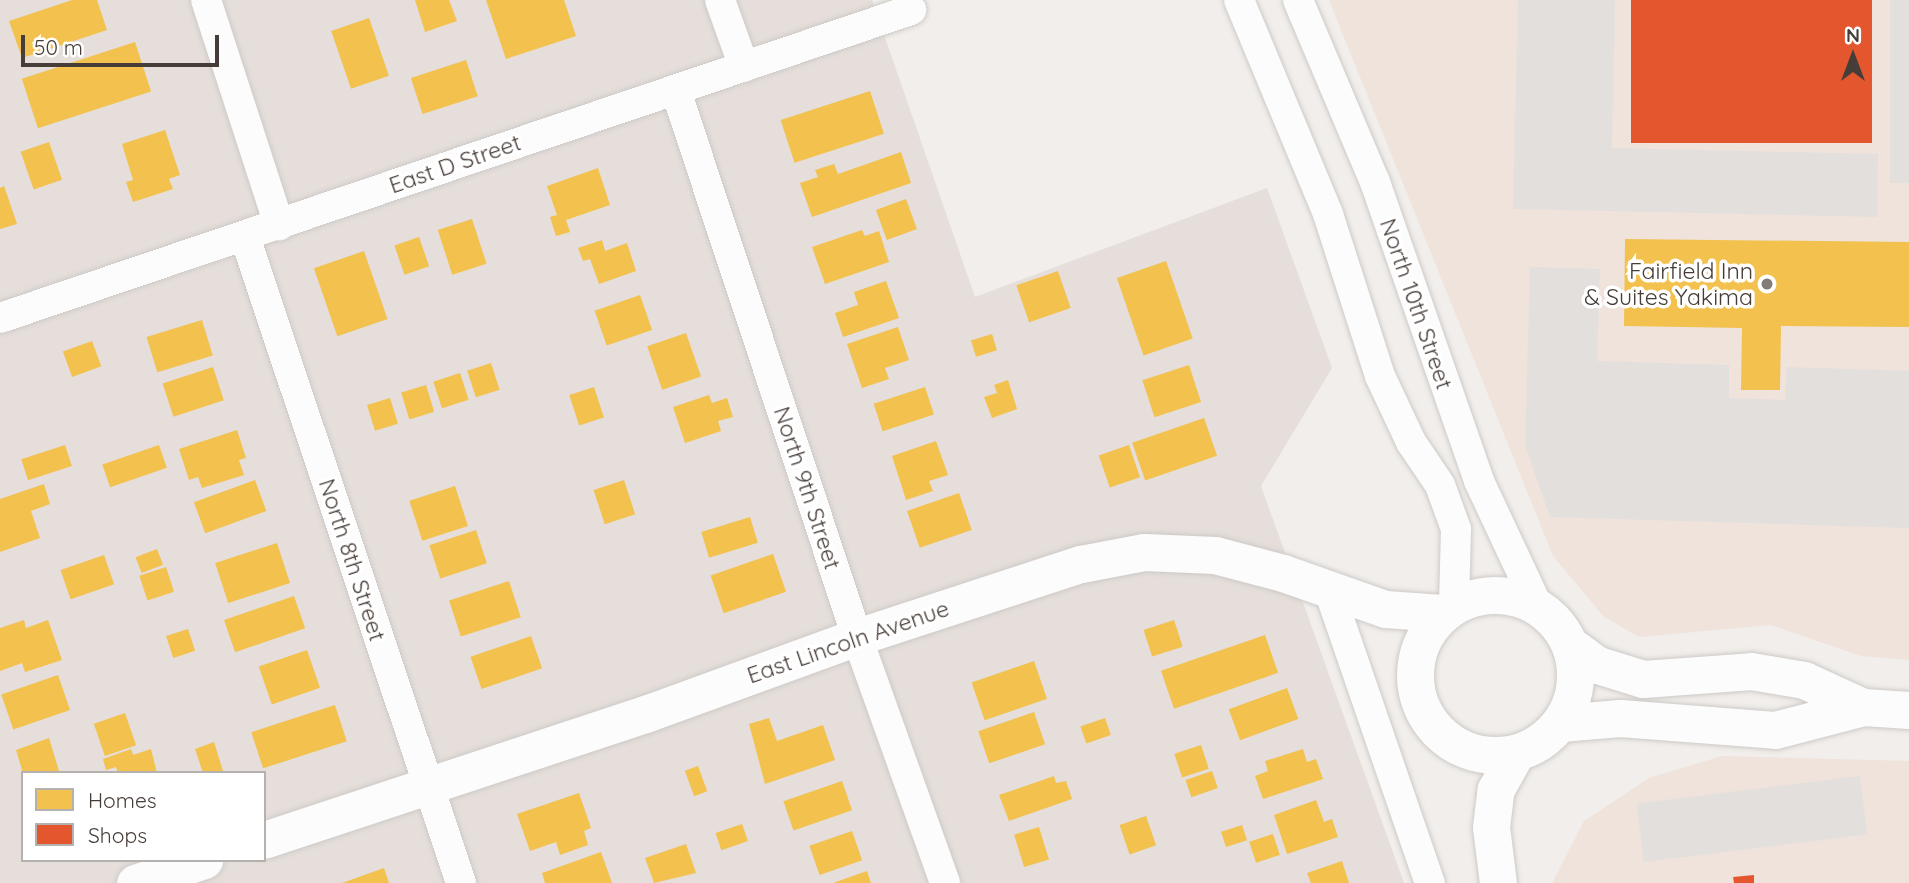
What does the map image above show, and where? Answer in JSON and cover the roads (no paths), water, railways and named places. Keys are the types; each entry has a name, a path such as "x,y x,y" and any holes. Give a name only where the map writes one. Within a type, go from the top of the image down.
{"street":[{"path":"206,0 279,225"},
{"path":"720,0 744,67"},
{"path":"1239,0 1328,214 1380,376 1411,442 1440,485 1456,529 1448,609"},
{"name":"North 10th Street","path":"1298,0 1375,182 1479,481 1538,607"},
{"name":"East D Street","path":"0,318 911,10"},
{"name":"North 9th Street","path":"676,91 857,637 945,883"},
{"name":"North 8th Street","path":"245,237 461,883"},
{"name":"East Lincoln Avenue","path":"266,839 648,713 857,637 1081,564 1144,552 1215,555 1283,573 1330,593 1385,609 1448,609"},
{"path":"1330,593 1430,883"},
{"path":"1497,594 1538,607 1557,623 1570,645 1576,671 1572,698 1560,723 1541,741 1516,753 1489,755 1462,749 1440,734 1423,712 1415,687 1415,659 1425,634 1448,609 1497,594"},
{"path":"1570,645 1598,665 1643,679 1751,671 1804,680 1863,707"},
{"path":"1560,723 1620,718 1775,730 1863,707 1909,710"},
{"path":"1497,883 1491,827 1496,789 1516,753"},
{"path":"135,883 198,862"}],"place":[{"name":"Fairfield Inn & Suites Yakima","path":"1767,284"}]}
